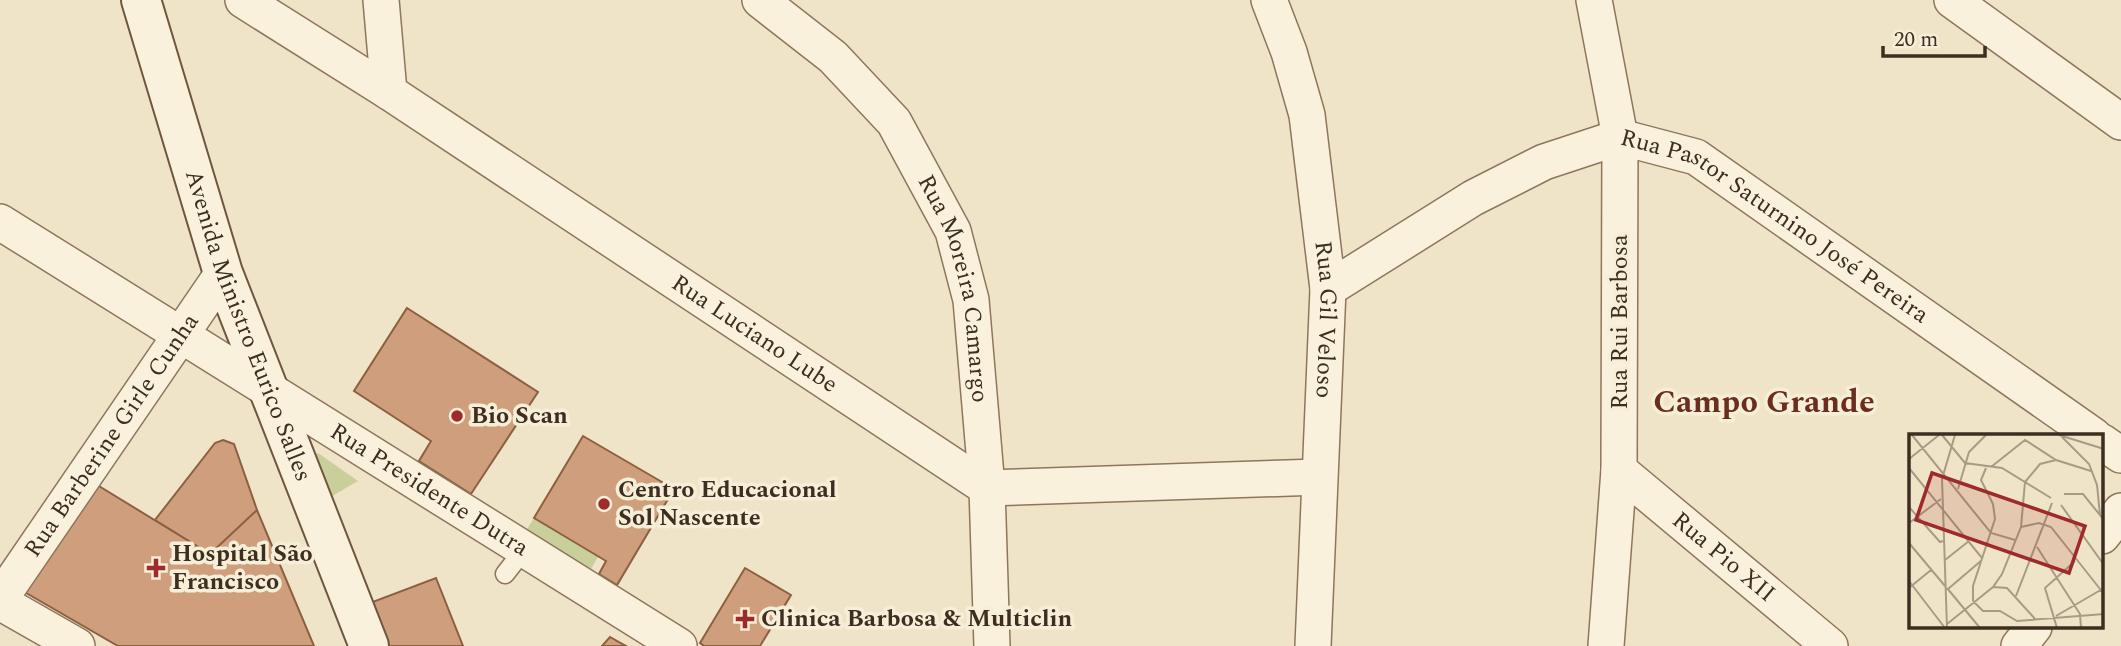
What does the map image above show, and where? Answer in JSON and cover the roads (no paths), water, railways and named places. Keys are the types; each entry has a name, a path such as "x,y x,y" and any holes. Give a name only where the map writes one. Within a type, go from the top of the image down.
{"main road":[{"name":"Avenida Ministro Eurico Salles","path":"141,0 223,273 267,392 369,646"}],"street":[{"name":"Rua Luciano Lube","path":"243,0 389,92 987,488"},
{"path":"381,0 389,92"},
{"name":"Rua Moreira Camargo","path":"760,0 834,57 894,122 953,231 971,300 987,488 992,646"},
{"name":"Rua Gil Veloso","path":"1269,0 1289,52 1307,116 1328,289 1313,646"},
{"name":"Rua Rui Barbosa","path":"1594,0 1620,137 1619,470 1606,646"},
{"path":"1952,0 2121,122"},
{"name":"Rua Pastor Saturnino José Pereira","path":"1328,289 1473,198 1544,162 1620,137 1696,156 2091,434"},
{"name":"Rua Presidente Dutra","path":"0,222 180,333 514,562 679,646"},
{"name":"Rua Barberine Girle Cunha","path":"0,600 105,463 180,333 223,273"},
{"path":"2104,443 2121,455"},
{"name":"Rua Pio XII","path":"1619,470 1830,646"},
{"path":"987,488 1319,477"},
{"path":"2104,533 2121,511"},
{"path":"0,600 77,646"},
{"path":"2019,646 2033,628"}],"place":[{"name":"Bio Scan","path":"457,416"},
{"name":"Centro Educacional Sol Nascente","path":"604,504"},
{"name":"Hospital São Francisco","path":"156,568"},
{"name":"Clinica Barbosa & Multiclin","path":"745,619"}],"district":[{"name":"Campo Grande","path":"1764,402"}]}
